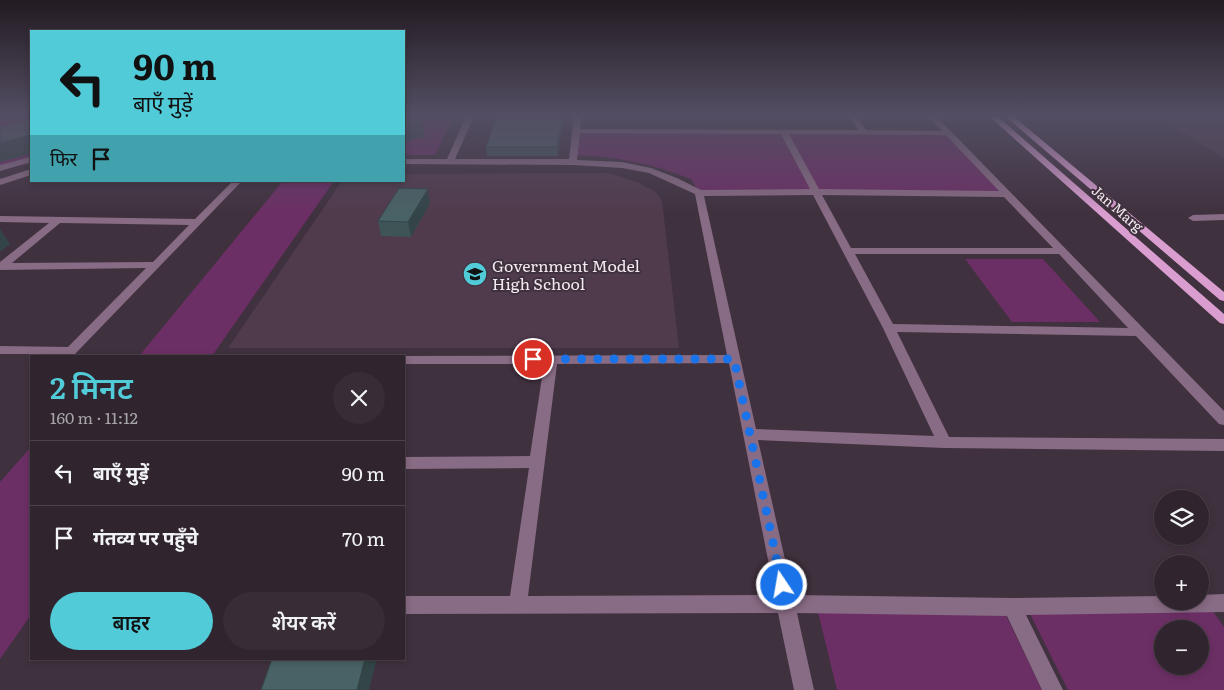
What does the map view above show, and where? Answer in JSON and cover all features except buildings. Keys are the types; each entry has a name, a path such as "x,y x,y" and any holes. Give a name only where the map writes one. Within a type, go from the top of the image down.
{"main road":[{"name":"Jan Marg","path":"1029,148 1224,320"},
{"name":"Jan Marg","path":"1047,148 1224,298"}],"street":[{"path":"450,162 456,148"},
{"path":"572,162 574,148"},
{"path":"793,148 889,328 944,442"},
{"path":"963,148 1224,420"},
{"path":"0,168 30,160"},
{"path":"405,162 572,162 622,165 651,171 699,193 1007,194"},
{"path":"0,182 30,172"},
{"path":"0,350 71,351 237,182"},
{"path":"699,193 804,690"},
{"path":"1194,218 1224,217"},
{"path":"0,219 198,222"},
{"path":"1,266 58,220"},
{"path":"848,251 1062,251"},
{"path":"1,266 156,265"},
{"path":"889,328 1140,332"},
{"path":"518,605 551,359"},
{"path":"405,360 734,359"},
{"path":"750,434 944,442 1224,445"},
{"path":"405,463 538,462"},
{"path":"405,605 1222,606"},
{"path":"1012,606 1054,690"}],"shaded area":[{"path":"0,148 30,148 30,163 0,170"},
{"path":"405,148 438,148 435,155 405,155"},
{"path":"574,148 963,148 1007,194 699,193 691,179 662,169 618,159 573,155"},
{"path":"1208,148 1224,148 1224,158"},
{"name":"Government Model High School","path":"608,173 637,182 656,192 662,201 679,348 228,348 341,182 405,182 405,174"},
{"path":"282,182 333,182 213,355 140,355"},
{"path":"965,259 1043,259 1100,322 1012,322"},
{"path":"30,448 30,616 0,659 0,482"},
{"path":"816,604 1002,607 1042,690 837,690"},
{"path":"1154,604 1154,610 1209,610 1209,606 1224,627 1224,690 1068,690 1026,606"}],"place":[{"name":"Government Model High School","path":"475,274"}],"route":[{"path":"533,359 734,359 782,585"}]}
